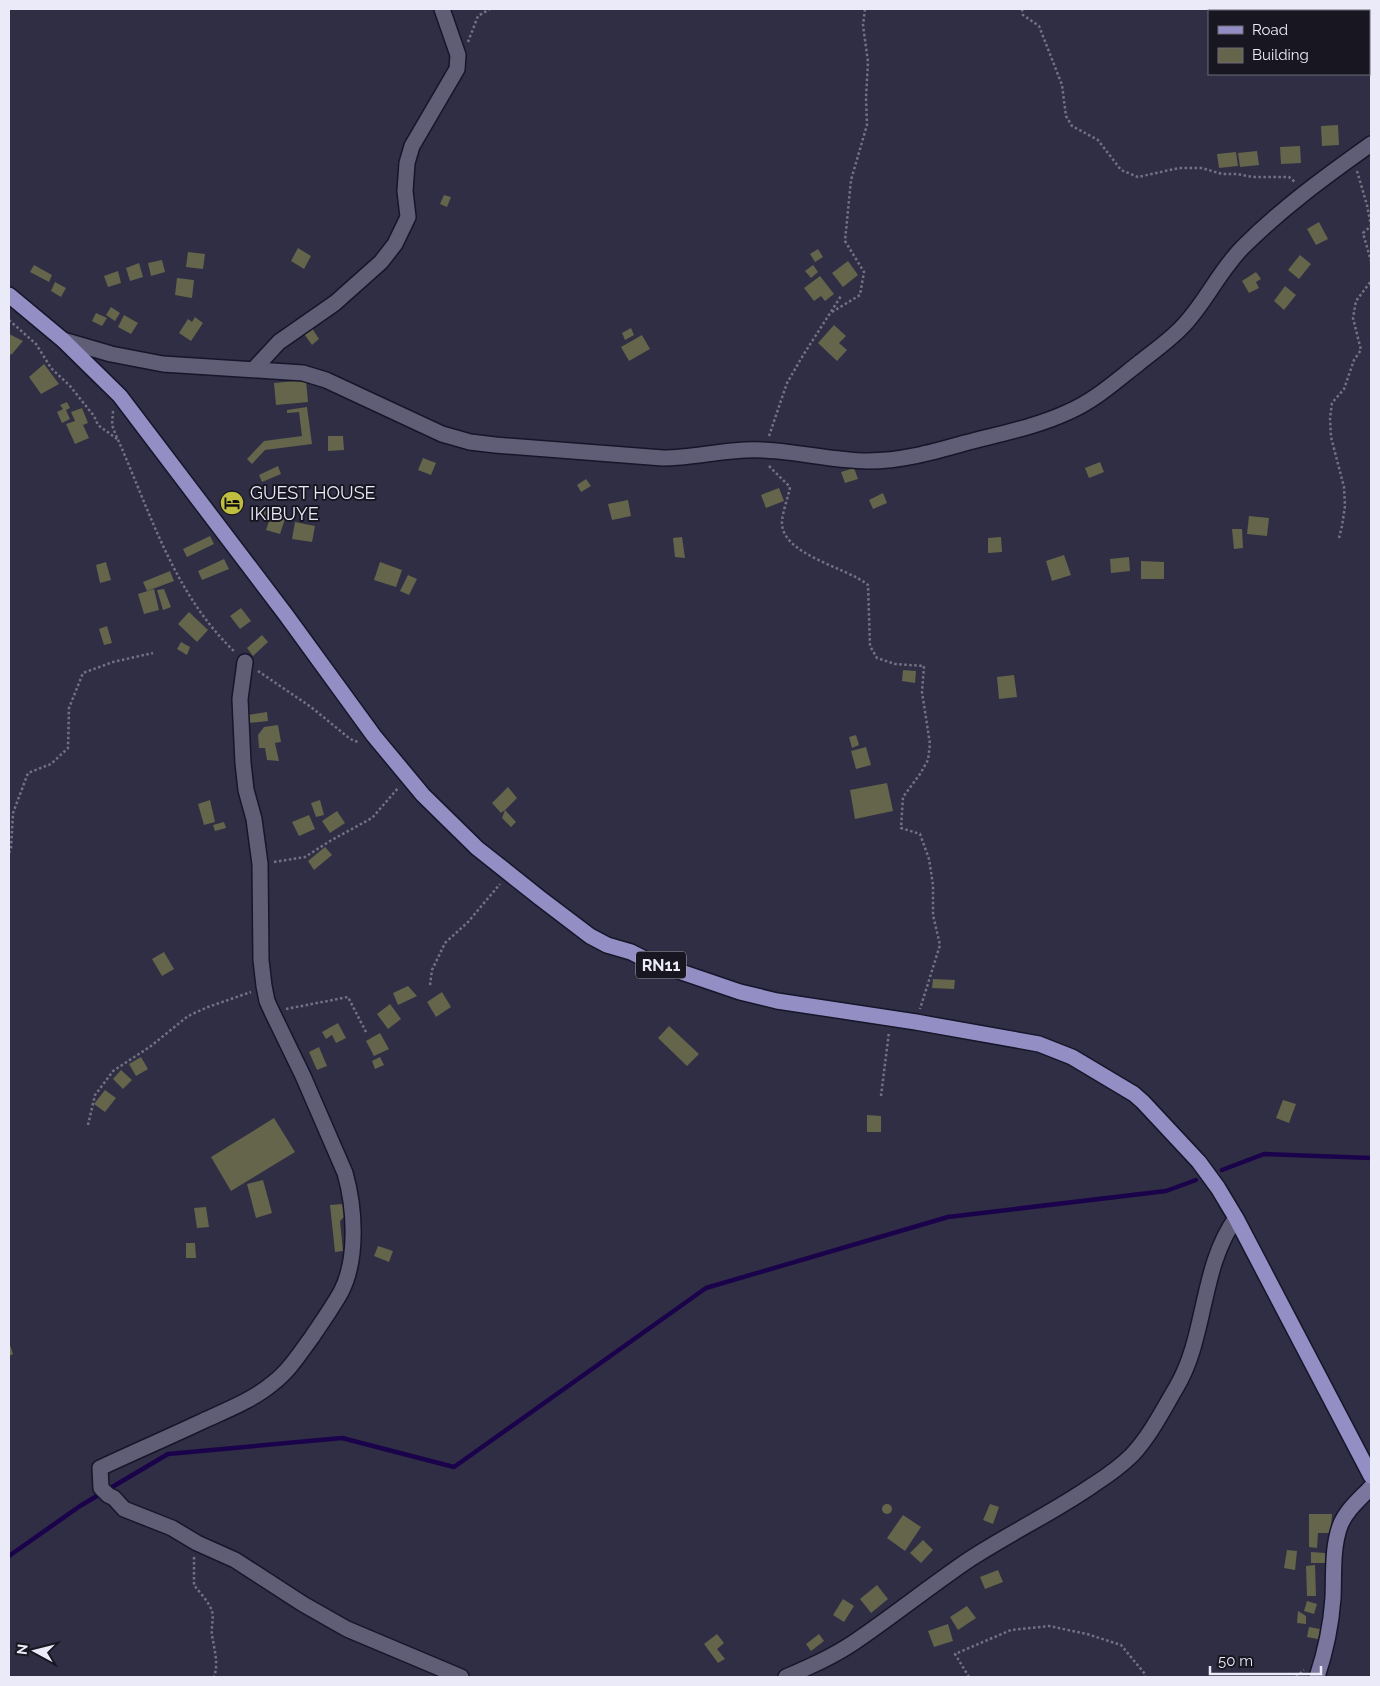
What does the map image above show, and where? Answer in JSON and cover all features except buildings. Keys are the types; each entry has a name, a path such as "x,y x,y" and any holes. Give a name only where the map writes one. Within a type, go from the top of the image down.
{"main road":[{"name":"RN11","path":"9,295 63,340 120,396 286,615 374,736 423,795 470,841 590,936 649,961 740,992 777,1001 916,1022 1039,1044 1072,1057 1134,1094 1199,1162 1218,1188 1236,1218 1371,1476"}],"street":[{"path":"254,369 279,342 348,292 381,262 395,244 408,217 405,191 407,163 412,146 457,69 458,55 442,9"},
{"path":"63,340 111,354 163,364 289,371 316,376 359,394 442,434 470,442 664,458 687,458 745,450 764,450 840,460 885,461 922,455 1035,424 1089,402 1183,326 1200,306 1228,264 1243,247 1305,191 1371,144"},
{"path":"245,662 240,700 244,775 258,840 261,960 264,986 267,1001 303,1076 345,1173 350,1195 353,1224 350,1261 346,1279 330,1311 294,1362 274,1383 257,1395 230,1409 100,1468 102,1488 124,1509 172,1528 197,1543 235,1560 331,1621 382,1645 461,1677"},
{"path":"786,1677 814,1665 853,1643 971,1558 1071,1500 1132,1455 1147,1435 1177,1386 1189,1361 1218,1252 1227,1231 1236,1218"},
{"path":"1317,1677 1327,1647 1330,1630 1336,1551 1340,1525 1351,1507 1371,1487"}],"path":[{"path":"458,55 469,42 478,16 490,9"},
{"path":"830,313 860,295 864,272 845,241 851,180 867,125 868,62 863,26 866,9"},
{"path":"1022,9 1023,16 1039,26 1062,85 1066,116 1072,126 1098,140 1121,170 1138,177 1179,168 1202,168 1222,174 1289,177 1305,191"},
{"path":"1352,158 1367,205 1371,226 1363,233 1371,261"},
{"path":"1339,538 1345,506 1344,487 1331,437 1330,418 1332,403 1344,389 1354,360 1361,350 1353,318 1356,301 1371,281"},
{"path":"841,296 787,383 764,450 763,459 790,487 782,522 788,539 796,548 845,573 860,578 868,585 870,646 877,658 894,664 924,666 922,692 930,744 928,760 904,797 901,828 920,834 929,859 933,885 933,915 940,945 916,1022"},
{"path":"9,320 36,344 51,368 70,386 94,416 98,425 118,440"},
{"path":"120,396 114,406 112,417 112,425 118,440 160,538 182,583 222,640 245,662 311,707 354,741 362,742 374,736"},
{"path":"9,853 13,813 28,773 51,764 68,748 68,708 83,672 153,652"},
{"path":"260,864 305,857 372,818 408,778"},
{"path":"430,985 432,970 445,943 468,922 510,874"},
{"path":"88,1125 94,1095 113,1071 151,1046 188,1016 264,986"},
{"path":"272,1012 348,997 366,1032"},
{"path":"881,1096 891,1018"},
{"path":"197,1543 193,1562 194,1585 212,1611 212,1635 216,1648 216,1673 214,1677"},
{"path":"969,1677 954,1654 1011,1630 1049,1626 1088,1634 1121,1645 1145,1674 1145,1677"}],"waterway":[{"path":"1222,1170 1264,1154 1371,1158"},
{"path":"9,1556 80,1506 168,1454 342,1438 454,1467 706,1288 948,1217 1166,1191 1196,1180"}],"place":[{"name":"GUEST HOUSE IKIBUYE","path":"232,503"}]}
